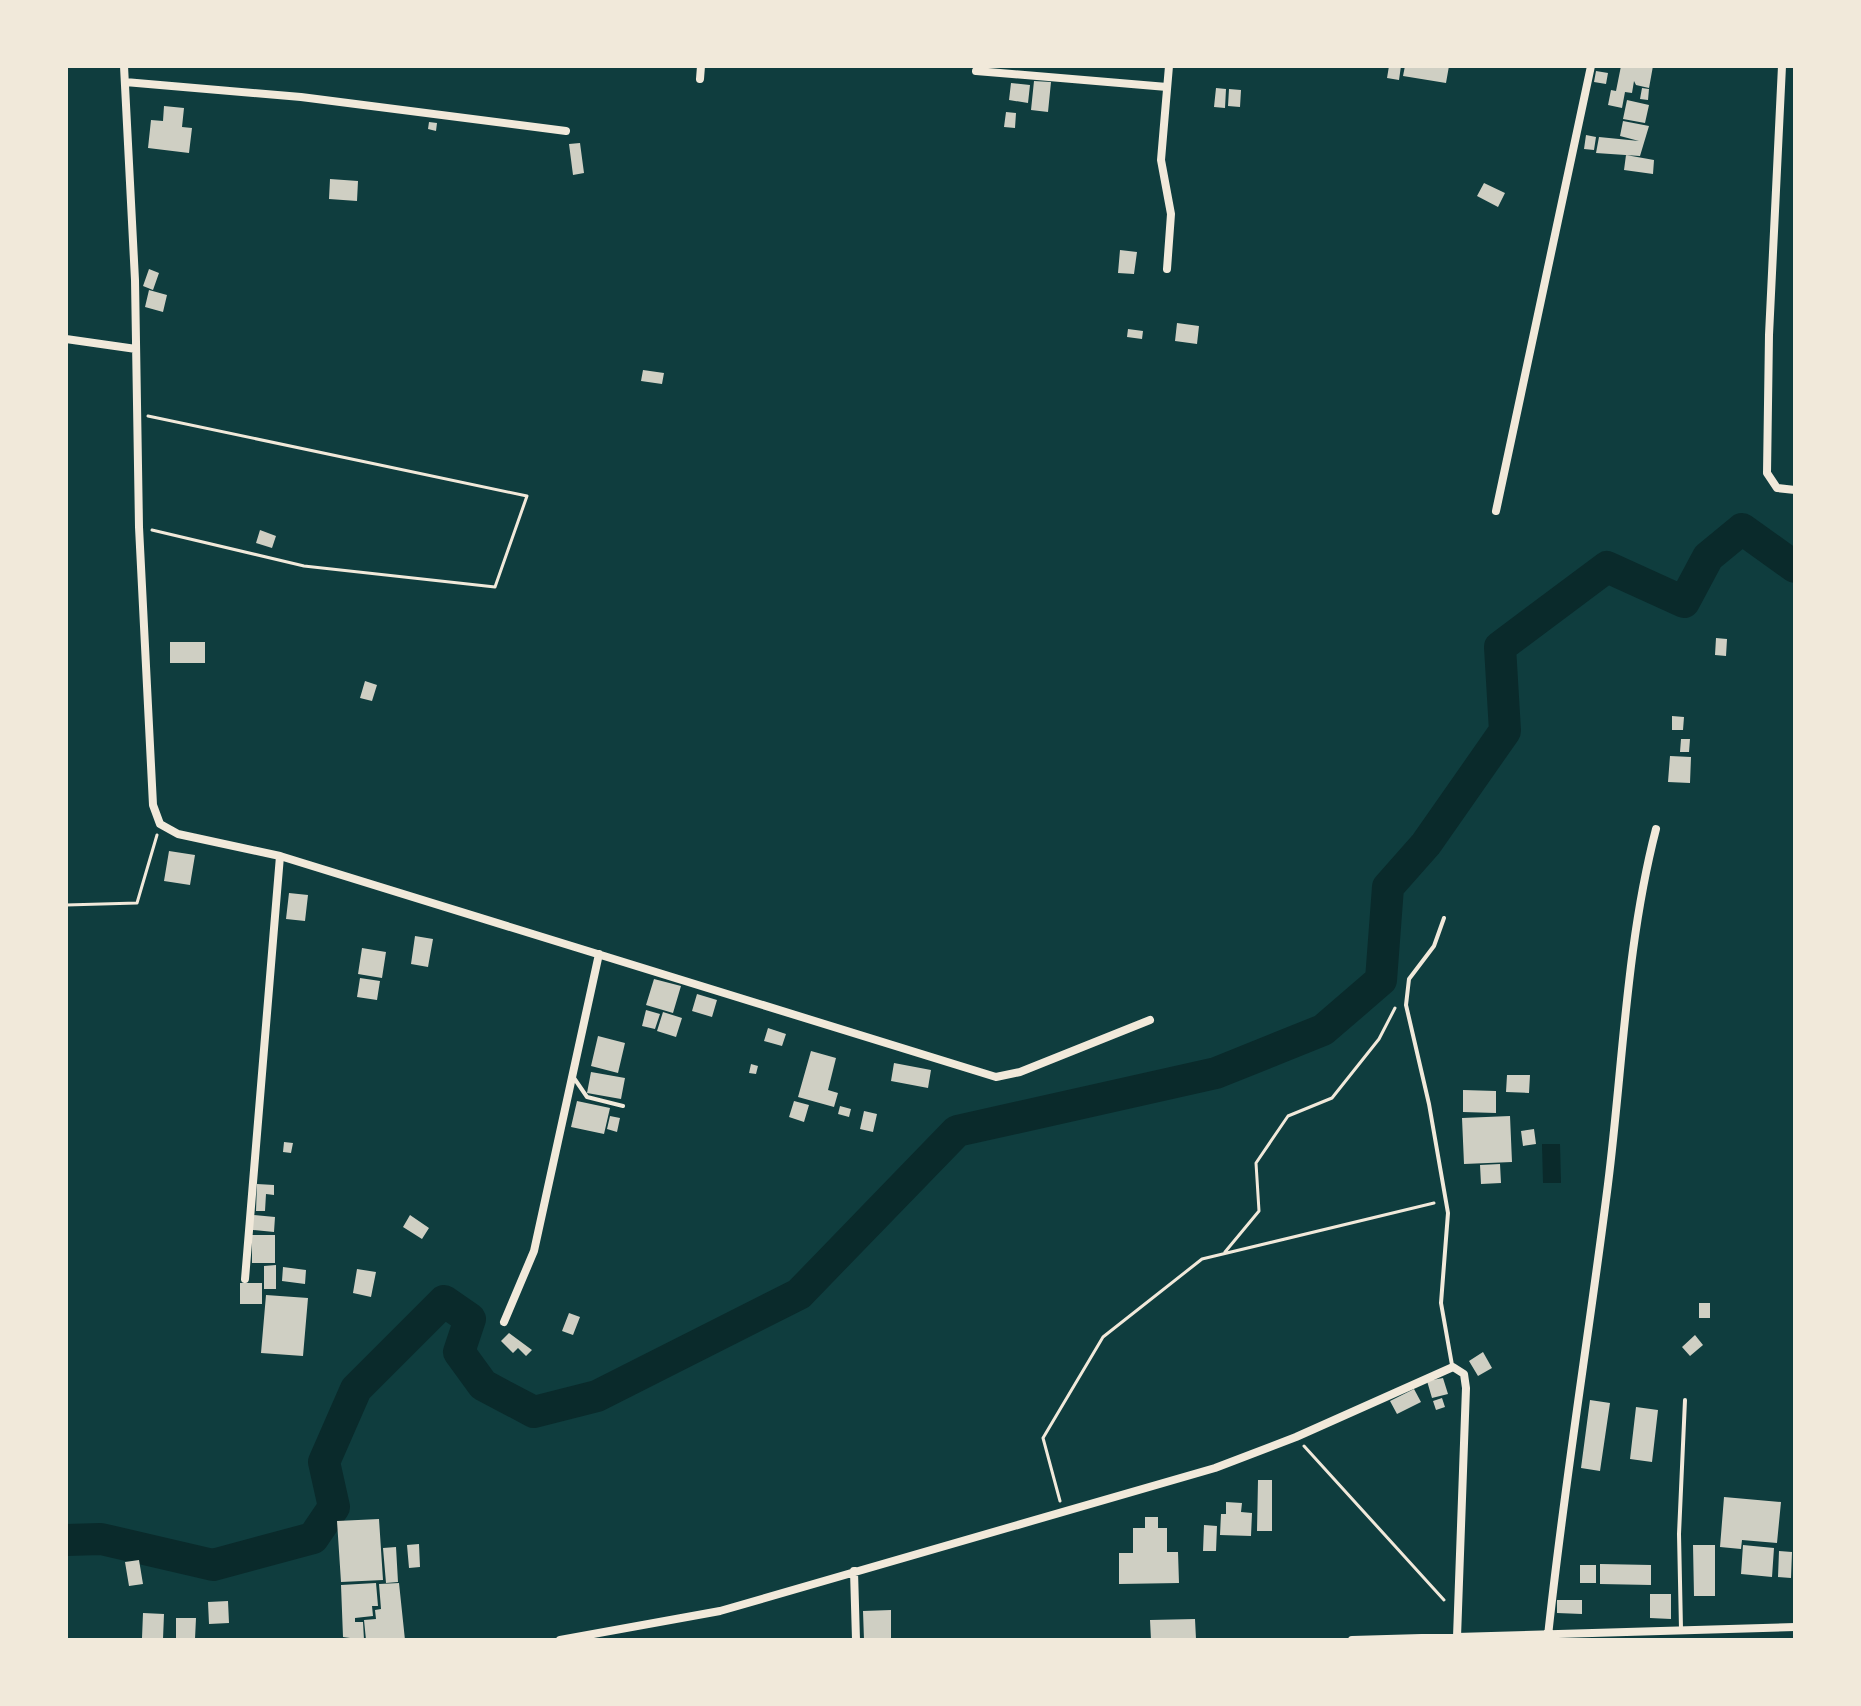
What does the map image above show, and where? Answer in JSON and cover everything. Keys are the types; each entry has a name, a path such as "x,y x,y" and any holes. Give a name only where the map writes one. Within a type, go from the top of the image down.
{"street":[{"path":"124,66 136,349 139,527 153,805 160,824 178,834 280,856 996,1077 1020,1072 1150,1020"},
{"path":"700,79 701,66"},
{"path":"1167,269 1171,214 1161,160 1169,66"},
{"path":"1496,511 1591,66"},
{"path":"1782,66 1769,335 1767,473 1777,488 1795,490"},
{"path":"976,71 1167,87"},
{"path":"125,82 301,97 566,131"},
{"path":"66,339 136,349"},
{"path":"1548,1636 1564,1491 1609,1183 1639,900 1656,829"},
{"path":"245,1279 280,856"},
{"path":"504,1322 534,1251 570,1073 599,954"},
{"path":"560,1640 593,1638 720,1611 1215,1468 1296,1437 1453,1367 1464,1374 1466,1388 1457,1637"},
{"path":"854,1571 856,1640"},
{"path":"1352,1640 1795,1627"}],"lane":[{"path":"1444,918 1434,946 1409,979 1406,1005 1446,1200 1441,1303 1453,1367"},
{"path":"570,1073 587,1097 623,1106"},
{"path":"1681,1631 1679,1534 1685,1400"}],"path":[{"path":"137,413 527,496 495,587 304,566 139,527"},
{"path":"66,905 137,903 160,824"},
{"path":"1224,1253 1259,1211 1256,1163 1288,1116 1332,1098 1379,1039 1397,1003"},
{"path":"1063,1513 1043,1438 1103,1337 1202,1259 1446,1200"},
{"path":"1296,1437 1457,1613"}],"water":[{"path":"1542,1144 1560,1144 1561,1183 1543,1183"}],"building":[{"path":"1389,66 1401,66 1399,80 1387,78"},
{"path":"1405,66 1449,66 1446,83 1403,76"},
{"path":"1621,66 1653,66 1649,88 1636,85 1634,81 1632,93 1625,92 1622,108 1608,105 1611,90 1616,91"},
{"path":"1596,71 1608,73 1606,84 1594,82"},
{"path":"1034,81 1051,82 1048,112 1031,110"},
{"path":"1011,83 1030,85 1028,103 1009,100"},
{"path":"1216,88 1226,89 1225,108 1214,107"},
{"path":"1642,88 1649,89 1648,100 1640,99"},
{"path":"1229,89 1241,90 1240,107 1228,106"},
{"path":"1627,100 1649,105 1645,123 1623,119"},
{"path":"164,106 184,108 182,127 192,128 189,153 148,148 151,120 163,121"},
{"path":"1006,112 1016,113 1015,128 1004,127"},
{"path":"1623,121 1649,126 1640,156 1596,153 1599,137 1639,141 1620,136"},
{"path":"429,122 437,123 436,131 428,129"},
{"path":"1586,135 1596,137 1594,150 1584,149"},
{"path":"580,143 584,173 573,175 569,144"},
{"path":"1626,155 1654,160 1653,174 1624,170"},
{"path":"330,179 358,181 357,201 329,199"},
{"path":"1484,183 1505,193 1498,207 1477,196"},
{"path":"1120,250 1137,252 1134,274 1118,273"},
{"path":"149,269 159,273 153,290 143,286"},
{"path":"149,290 167,295 163,312 145,307"},
{"path":"1177,323 1199,326 1197,344 1175,341"},
{"path":"1128,329 1143,331 1142,339 1127,337"},
{"path":"643,370 664,373 662,384 641,381"},
{"path":"260,530 276,536 272,548 256,543"},
{"path":"1716,638 1727,639 1726,656 1715,655"},
{"path":"170,642 205,642 205,663 170,663"},
{"path":"365,681 377,685 372,701 360,698"},
{"path":"1672,716 1684,717 1683,730 1672,730"},
{"path":"1681,739 1690,739 1689,752 1680,752"},
{"path":"1670,756 1691,757 1690,783 1668,782"},
{"path":"169,851 195,855 190,885 164,881"},
{"path":"289,893 308,895 305,921 286,919"},
{"path":"415,936 433,939 428,967 411,964"},
{"path":"362,948 386,952 382,978 358,974"},
{"path":"360,978 380,981 377,1000 357,997"},
{"path":"654,979 681,986 673,1013 646,1005"},
{"path":"697,994 717,1000 712,1017 692,1011"},
{"path":"646,1010 660,1014 655,1029 642,1026"},
{"path":"663,1012 682,1018 676,1037 657,1031"},
{"path":"768,1028 786,1034 782,1046 764,1041"},
{"path":"598,1036 625,1043 618,1073 591,1066"},
{"path":"811,1051 836,1058 828,1090 838,1093 834,1107 798,1097"},
{"path":"894,1063 931,1070 928,1088 891,1081"},
{"path":"751,1064 758,1066 756,1074 749,1073"},
{"path":"591,1072 625,1078 621,1099 587,1093"},
{"path":"1507,1075 1530,1075 1529,1093 1506,1092"},
{"path":"1463,1090 1496,1091 1496,1113 1463,1112"},
{"path":"577,1101 610,1108 604,1134 571,1127"},
{"path":"794,1101 809,1105 804,1122 789,1117"},
{"path":"840,1106 851,1109 849,1117 838,1114"},
{"path":"864,1111 877,1114 873,1132 860,1129"},
{"path":"610,1116 620,1118 617,1132 607,1129"},
{"path":"1510,1116 1512,1162 1464,1164 1462,1118"},
{"path":"1534,1129 1536,1144 1523,1146 1521,1131"},
{"path":"284,1142 293,1143 291,1153 283,1152"},
{"path":"1500,1164 1501,1183 1481,1184 1480,1165"},
{"path":"257,1184 274,1185 274,1195 266,1194 265,1211 256,1211"},
{"path":"253,1215 275,1217 274,1232 253,1230"},
{"path":"410,1215 429,1228 422,1239 403,1227"},
{"path":"252,1235 275,1235 275,1263 252,1263"},
{"path":"276,1265 276,1289 264,1289 264,1266"},
{"path":"283,1267 306,1270 305,1284 282,1281"},
{"path":"357,1269 376,1272 371,1297 353,1293"},
{"path":"240,1283 262,1283 262,1304 240,1304"},
{"path":"266,1295 308,1298 303,1356 261,1353"},
{"path":"1699,1303 1710,1303 1710,1318 1699,1318"},
{"path":"569,1313 580,1317 573,1335 562,1331"},
{"path":"509,1333 532,1350 526,1356 518,1348 513,1353 501,1341"},
{"path":"1695,1335 1703,1345 1690,1356 1682,1347"},
{"path":"1483,1352 1492,1368 1478,1376 1469,1361"},
{"path":"1443,1378 1448,1394 1432,1398 1427,1381"},
{"path":"1414,1389 1421,1402 1397,1414 1390,1401"},
{"path":"1442,1398 1445,1407 1436,1410 1433,1401"},
{"path":"1590,1400 1610,1403 1600,1471 1581,1468"},
{"path":"1636,1407 1658,1410 1652,1462 1630,1459"},
{"path":"1258,1480 1272,1480 1272,1531 1257,1531"},
{"path":"1724,1497 1781,1502 1777,1543 1742,1540 1741,1549 1720,1547"},
{"path":"1226,1502 1242,1503 1241,1512 1252,1513 1251,1536 1220,1535 1221,1514 1226,1514"},
{"path":"1145,1517 1158,1517 1158,1528 1167,1528 1167,1552 1178,1552 1179,1583 1119,1584 1119,1553 1133,1553 1133,1528 1145,1528"},
{"path":"379,1519 383,1580 341,1582 337,1521"},
{"path":"1204,1525 1217,1526 1216,1551 1203,1551"},
{"path":"419,1544 420,1567 409,1568 407,1545"},
{"path":"1693,1545 1715,1545 1715,1596 1694,1596"},
{"path":"1743,1545 1774,1548 1772,1577 1741,1574"},
{"path":"396,1547 398,1582 386,1583 383,1548"},
{"path":"1779,1551 1792,1552 1791,1578 1778,1577"},
{"path":"139,1560 143,1584 129,1586 125,1562"},
{"path":"1600,1564 1651,1565 1651,1585 1600,1584"},
{"path":"1580,1565 1596,1565 1596,1583 1580,1583"},
{"path":"376,1583 378,1606 372,1606 373,1616 355,1618 355,1622 363,1622 364,1640 343,1637 341,1585"},
{"path":"399,1583 405,1640 366,1640 364,1620 376,1619 375,1610 381,1609 379,1584"},
{"path":"1650,1594 1671,1594 1671,1619 1650,1618"},
{"path":"1557,1600 1582,1600 1582,1614 1557,1613"},
{"path":"228,1601 229,1623 209,1624 208,1602"},
{"path":"891,1610 891,1640 864,1640 863,1611"},
{"path":"143,1613 164,1614 163,1639 142,1638"},
{"path":"176,1618 196,1618 195,1639 176,1639"},
{"path":"1195,1619 1196,1639 1151,1640 1150,1620"}],"waterway":[{"path":"66,1540 101,1539 213,1565 313,1538 334,1507 324,1462 356,1389 444,1301 470,1319 459,1352 483,1385 534,1412 597,1396 799,1294 957,1131 1216,1073 1323,1030 1381,980 1388,887 1426,844 1505,731 1500,647 1607,567 1684,602 1708,557 1742,529 1795,567"}]}
